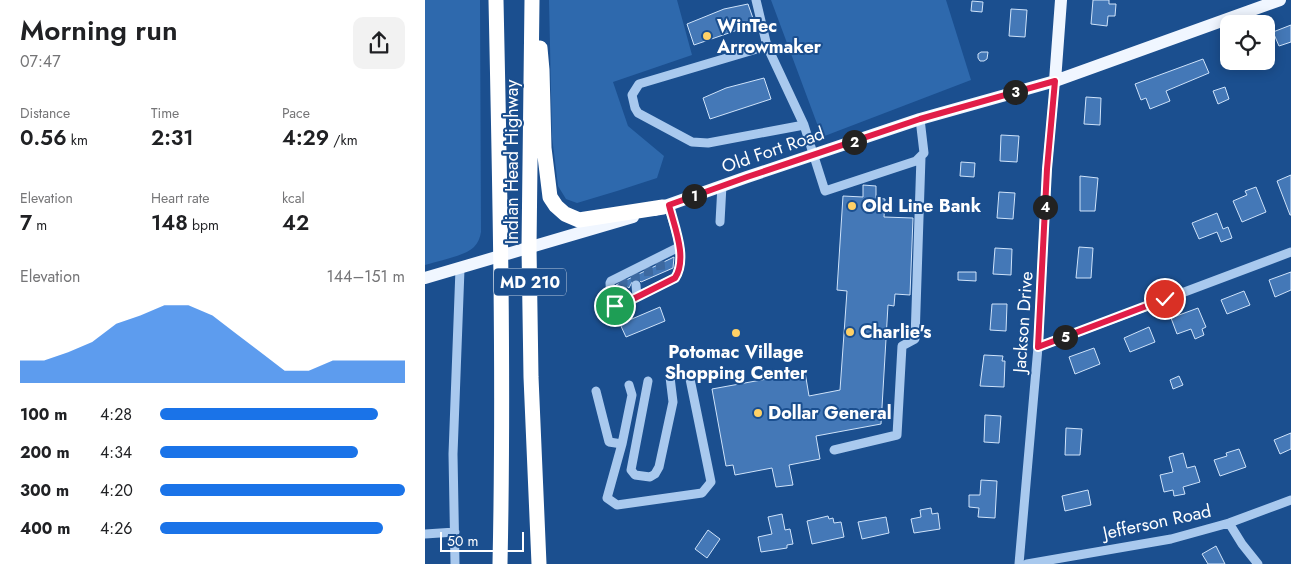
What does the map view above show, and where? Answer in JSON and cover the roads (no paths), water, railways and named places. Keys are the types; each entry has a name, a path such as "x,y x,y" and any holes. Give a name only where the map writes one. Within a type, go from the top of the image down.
{"highway":[{"name":"Indian Head Highway","path":"496,0 502,254 500,564"},
{"name":"Indian Head Highway","path":"533,0 529,247 531,378 539,564"},
{"path":"533,0 542,70 544,148 550,197 565,214 579,220 666,206"}],"main road":[{"path":"1055,81 1061,0"},
{"name":"Old Fort Road","path":"425,278 666,206 920,119 1055,81 1280,0"}],"street":[{"path":"756,0 767,46 804,125 825,192 916,161 924,153 920,119"},
{"path":"767,46 639,84 632,94 635,108 638,113 699,144 804,125"},
{"name":"Jackson Drive","path":"1019,564 1038,347 1047,169 1055,81"},
{"path":"834,450 897,436 902,346 915,339 921,157"},
{"path":"720,222 722,186"},
{"path":"666,206 679,247 679,266 675,278 624,303 615,306 611,302 610,283 660,259 679,247"},
{"path":"1038,347 1291,252"},
{"path":"455,564 453,454 460,269"},
{"path":"661,273 661,285"},
{"path":"649,279 649,290"},
{"path":"636,285 637,297"},
{"path":"623,291 624,303"},
{"path":"629,385 632,394 622,444 607,498 617,505 702,493 711,482 689,374"},
{"path":"648,381 631,470 635,475 650,477 655,474 659,467 673,402 670,377"},
{"path":"596,391 609,442 622,444"},
{"name":"Jefferson Road","path":"1027,564 1171,539 1229,523 1291,500"},
{"path":"1229,523 1242,544 1258,564"},
{"path":"425,534 455,532"}],"tunnel":[{"path":"660,261 661,273"},
{"path":"648,267 649,279"},
{"path":"635,273 636,285"},
{"path":"623,279 623,291"}],"place":[{"name":"WinTec Arrowmaker","path":"707,36"},
{"name":"Old Line Bank","path":"852,206"},
{"name":"Charlie's","path":"850,332"},
{"name":"Potomac Village Shopping Center","path":"736,333"},
{"name":"Dollar General","path":"758,413"}]}
